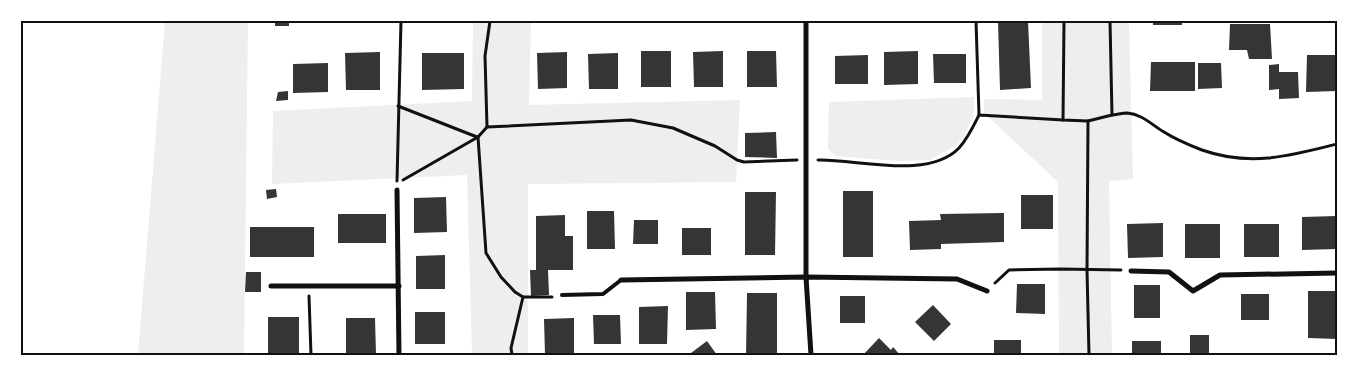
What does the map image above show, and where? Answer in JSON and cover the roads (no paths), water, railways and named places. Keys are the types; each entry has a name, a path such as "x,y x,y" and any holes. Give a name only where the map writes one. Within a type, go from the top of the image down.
{"street":[{"path":"806,21 806,277 811,355"},
{"path":"397,190 399,355"},
{"path":"1131,270 1169,272 1192,291 1220,275 1337,272"},
{"path":"621,280 806,277 957,278 987,291"},
{"path":"271,286 399,286"}],"lane":[{"path":"562,295 603,294 621,280"}]}
